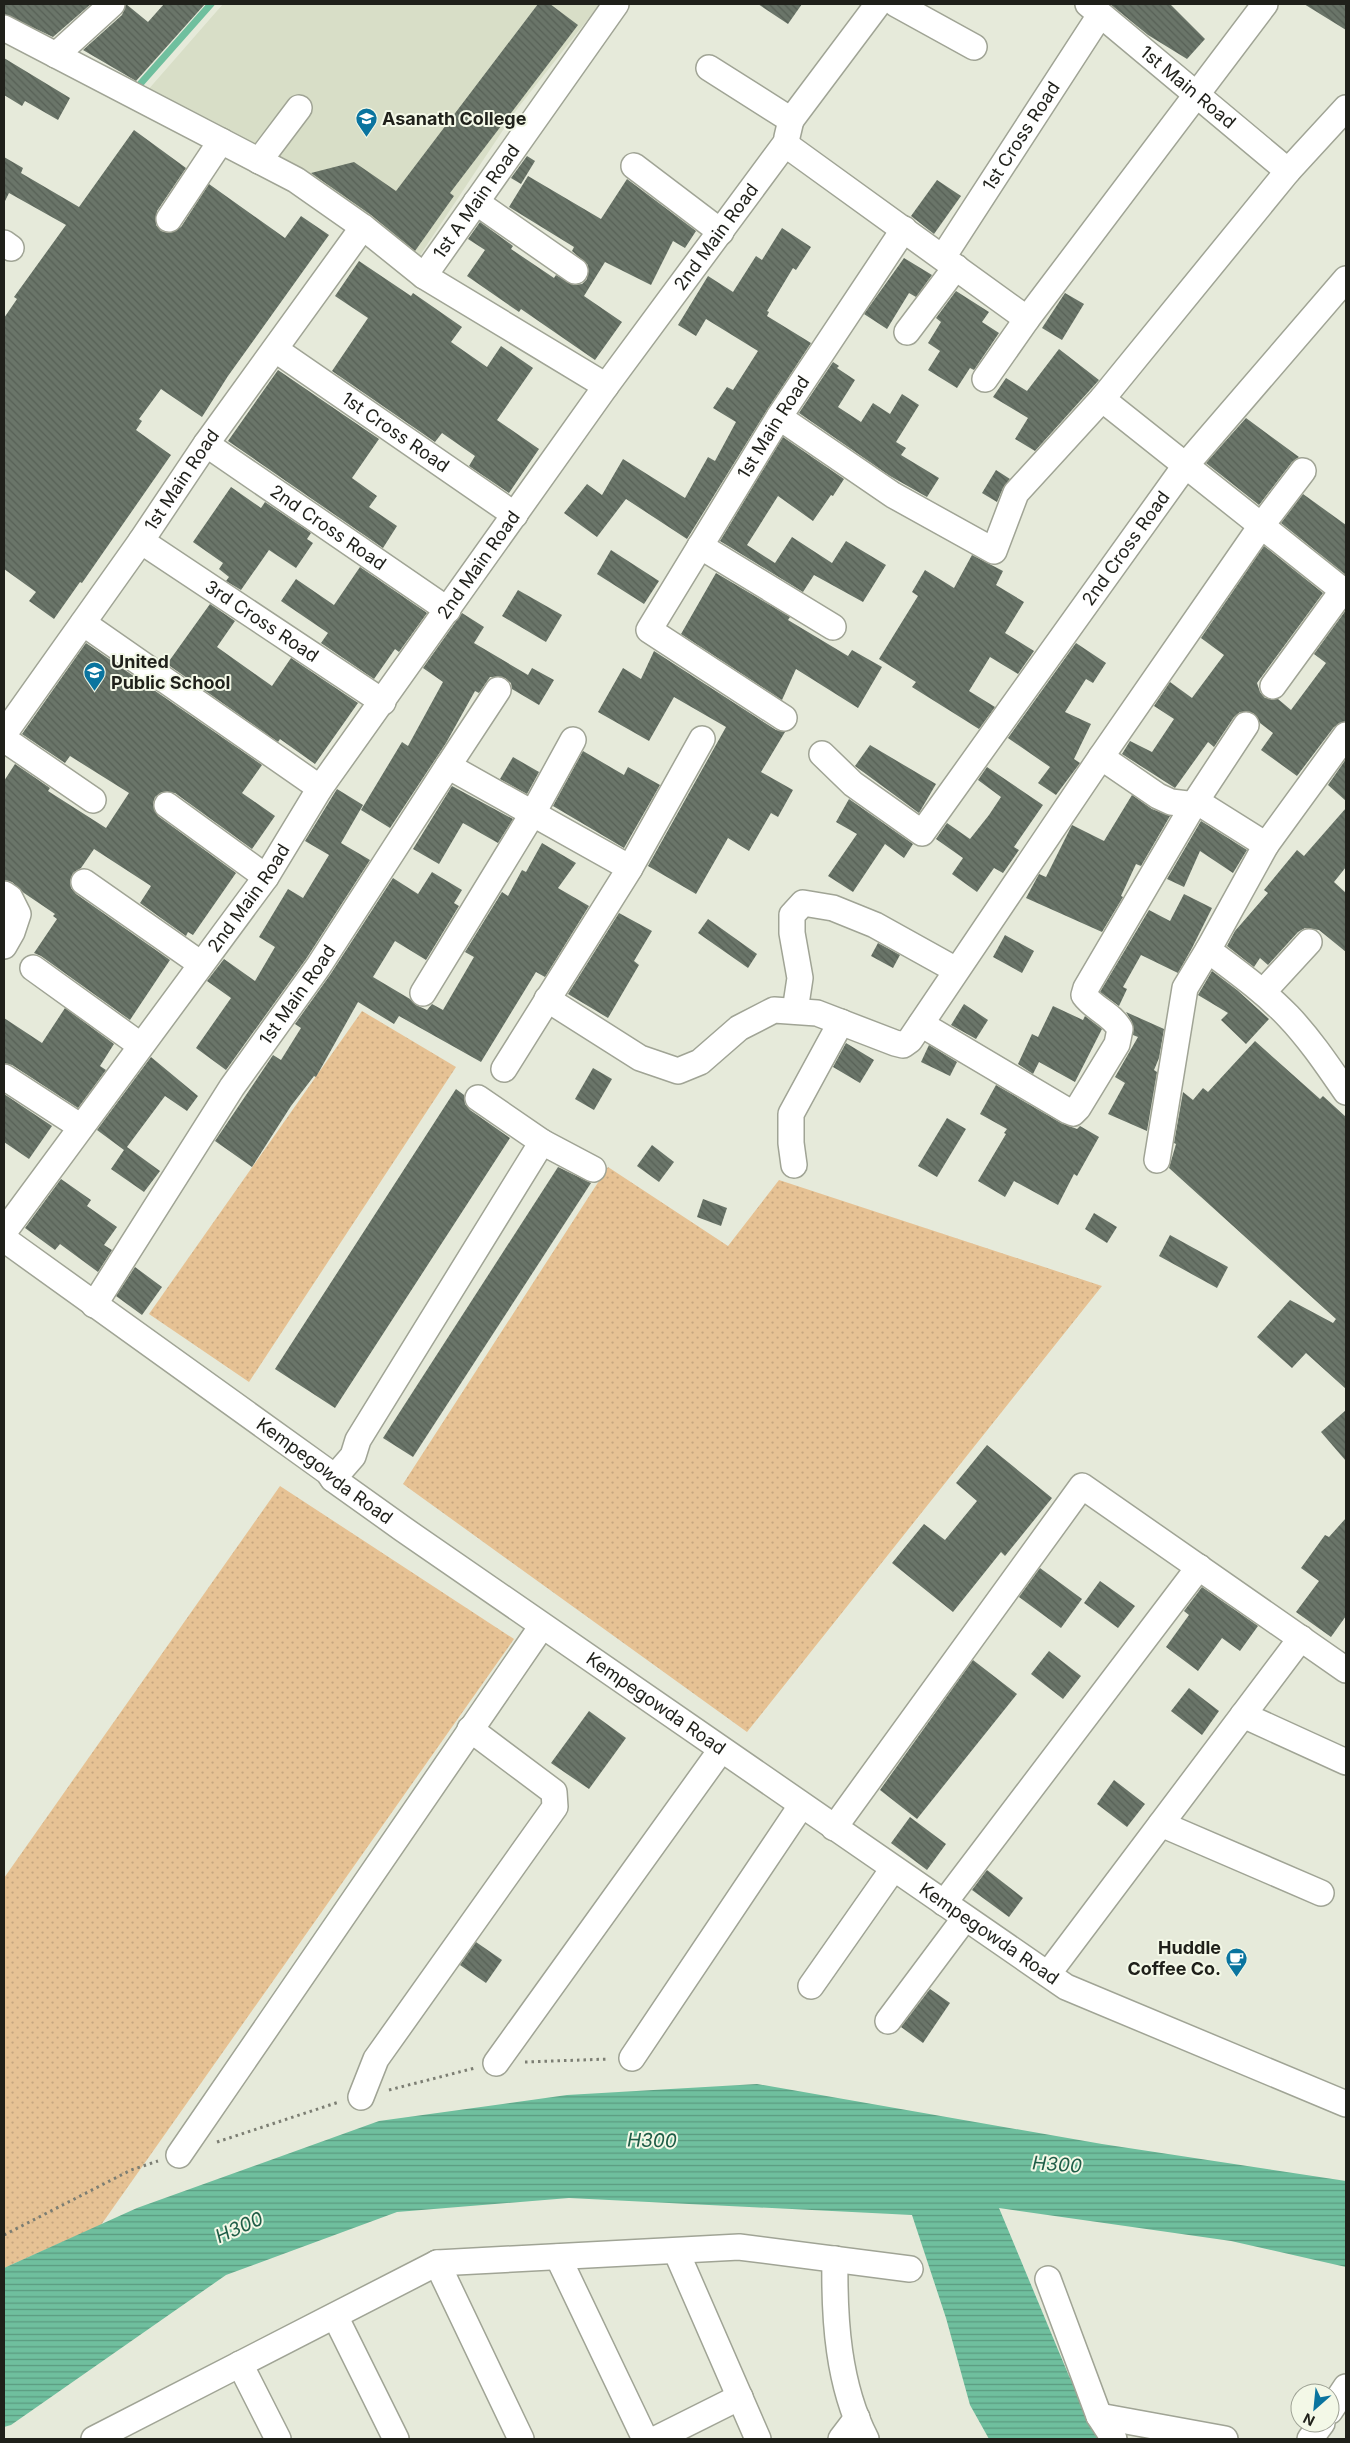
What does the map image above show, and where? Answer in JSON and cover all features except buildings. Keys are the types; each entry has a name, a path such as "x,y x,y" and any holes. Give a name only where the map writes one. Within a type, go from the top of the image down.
{"street":[{"path":"56,55 112,4"},
{"path":"878,4 791,120 785,144 1027,319"},
{"path":"896,4 974,47"},
{"path":"985,379 1027,319 1264,4"},
{"name":"1st A Main Road","path":"424,276 608,7"},
{"name":"1st Main Road","path":"1094,10 1288,171"},
{"name":"1st Cross Road","path":"907,332 950,262 1094,10"},
{"path":"4,28 296,180 362,227 424,276 606,386"},
{"path":"709,68 791,120"},
{"path":"259,161 299,108"},
{"path":"779,417 893,495 994,551 1016,494 1102,399 1288,171 1346,108"},
{"path":"169,219 221,141"},
{"name":"2nd Main Road","path":"4,1232 266,876 320,788 606,386 785,144"},
{"path":"634,166 721,232"},
{"path":"476,202 575,270"},
{"name":"1st Main Road","path":"4,734 84,623 206,444 276,350 362,227"},
{"name":"1st Main Road","path":"784,718 649,630 779,417 904,229"},
{"name":"2nd Cross Road","path":"822,754 853,784 922,833 1185,466 1343,288"},
{"name":"1st Cross Road","path":"276,350 515,515"},
{"path":"1102,399 1344,592 1273,686"},
{"name":"2nd Cross Road","path":"206,444 448,610"},
{"path":"547,999 640,1058 678,1071 700,1062 739,1028 774,1010 817,1013 879,1039 903,1045 910,1040 1101,757 1261,526 1303,471"},
{"name":"3rd Cross Road","path":"141,541 383,702"},
{"path":"700,546 833,627"},
{"path":"84,623 320,788"},
{"name":"1st Main Road","path":"94,1304 232,1087 318,967 498,690"},
{"path":"921,1024 1073,1113 1078,1108 1116,1044 1120,1029 1116,1021 1088,1000 1084,995 1086,988 1194,804 1246,725"},
{"path":"4,739 93,800"},
{"path":"504,1069 630,868 702,739"},
{"path":"1157,1160 1186,988 1266,845 1346,739"},
{"path":"423,993 533,813 573,740"},
{"path":"1101,757 1158,796 1171,802 1204,806 1266,845"},
{"path":"448,766 630,868"},
{"path":"167,805 266,876"},
{"path":"84,882 201,964"},
{"path":"4,894 10,898 18,914 12,932 4,946"},
{"path":"794,1011 800,978 792,933 792,915 803,903 833,908 875,925 956,970"},
{"path":"1263,992 1309,942"},
{"path":"1208,950 1263,992 1288,1016 1316,1049 1346,1092"},
{"path":"33,968 140,1045"},
{"path":"794,1165 791,1143 791,1114 841,1022"},
{"path":"4,1077 80,1127"},
{"path":"478,1098 542,1142 593,1169"},
{"path":"330,1475 345,1449 358,1440 542,1142"},
{"name":"Kempegowda Road","path":"4,1239 542,1626 1066,1987 1346,2104"},
{"path":"834,1828 1082,1486 1346,1670"},
{"path":"944,1904 1199,1567"},
{"path":"178,2155 542,1626"},
{"path":"1048,1974 1301,1638"},
{"path":"1243,1716 1346,1762"},
{"path":"361,2097 376,2059 555,1808 554,1792 470,1730"},
{"path":"496,2063 720,1750"},
{"path":"632,2058 802,1806"},
{"path":"1161,1824 1321,1893"},
{"path":"811,1986 893,1869"},
{"path":"888,2021 965,1918"},
{"path":"94,2439 437,2263 739,2247 910,2269"},
{"path":"676,2251 758,2439"},
{"path":"558,2257 646,2439"},
{"path":"836,2259 835,2290 840,2351 862,2429 841,2439"},
{"path":"437,2263 521,2439"},
{"path":"1048,2279 1099,2416 1114,2439"},
{"path":"335,2316 396,2439"},
{"path":"240,2364 278,2439"},
{"path":"656,2439 740,2397"},
{"path":"1099,2416 1224,2439"}],"path":[{"path":"216,2143 361,2097 496,2063 632,2058"},
{"path":"4,2235 131,2170 178,2155"}],"shaded area":[{"name":"Asanath College","path":"223,4 600,4 517,109 419,257 147,91"},
{"path":"362,1011 456,1067 249,1382 149,1314"},
{"path":"608,1167 728,1246 779,1180 1102,1286 747,1732 403,1484"},
{"path":"280,1486 514,1639 101,2225 4,2268 4,1878"}],"water":[{"name":"H300","path":"757,2084 1102,2144 1346,2181 1346,2267 1231,2241 999,2208 1069,2376 1101,2439 989,2439 970,2405 946,2318 912,2215 569,2198 397,2212 226,2275 11,2425 4,2427 4,2268 137,2208 379,2121 567,2095"}],"waterway":[{"path":"141,83 211,4"}],"place":[{"name":"Asanath College","path":"366,138"},
{"name":"United Public School","path":"95,691"},
{"name":"Huddle Coffee Co.","path":"1237,1977"}]}
